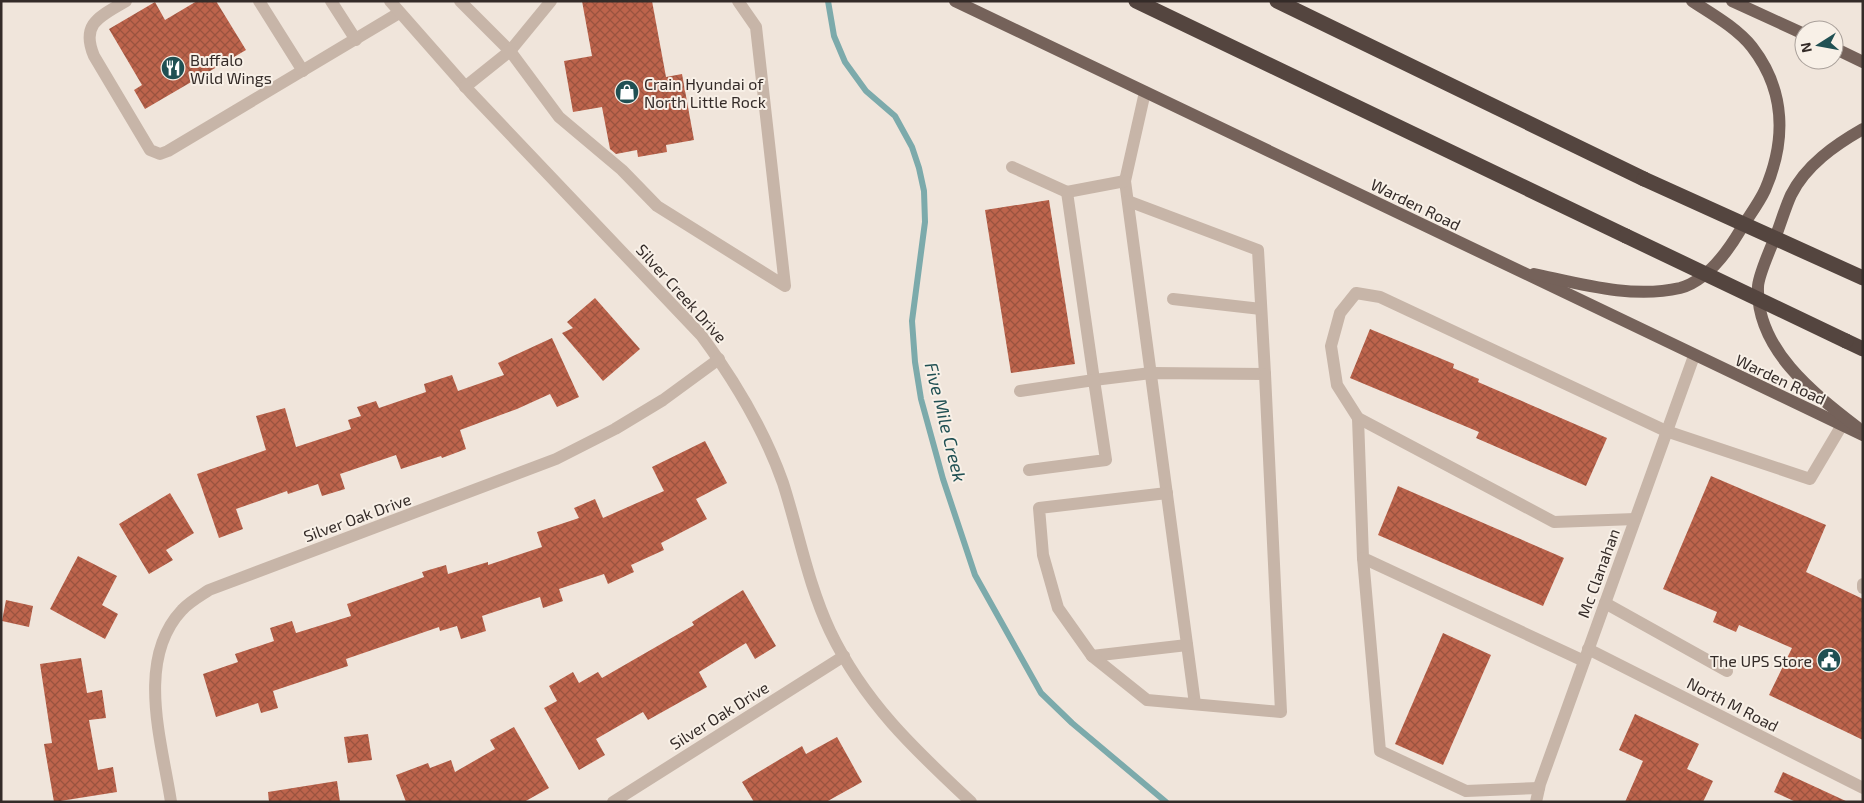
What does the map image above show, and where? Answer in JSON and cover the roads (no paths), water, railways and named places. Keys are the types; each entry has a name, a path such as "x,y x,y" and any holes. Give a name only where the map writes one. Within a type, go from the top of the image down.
{"highway":[{"path":"1136,1 1863,349"},
{"path":"1277,1 1635,174 1863,278"}],"main road":[{"name":"Warden Road","path":"955,1 1694,356 1863,433"},
{"path":"1512,269 1599,288 1643,292 1682,287 1714,268 1739,232 1764,191 1779,150 1780,111 1769,76 1752,46 1725,23 1692,1"},
{"path":"1732,1 1794,29"},
{"path":"1844,53 1863,62"},
{"path":"1863,129 1836,144 1810,168 1791,194 1757,286 1761,317 1779,353 1811,391 1863,433"}],"street":[{"path":"126,1 96,19 89,36 89,44 94,56 150,150 160,154 399,13"},
{"path":"260,1 303,71"},
{"path":"331,1 356,40"},
{"name":"Silver Creek Drive","path":"390,1 465,87 701,335 734,380 767,442 782,482 819,605 844,656 869,697 895,729 971,802"},
{"path":"460,1 510,50 559,117 622,170 657,206 785,286 756,27 738,1"},
{"path":"465,87 510,50 551,1"},
{"path":"1145,92 1125,181 1195,704"},
{"path":"1012,167 1068,192 1125,181"},
{"path":"1029,470 1106,460 1068,192"},
{"path":"1128,201 1258,250 1281,712 1147,700 1092,656 1058,608 1043,555 1039,508 1167,493"},
{"path":"1635,519 1554,522 1358,418 1337,385 1331,346 1340,313 1356,293 1380,297 1666,431 1810,479 1842,425"},
{"path":"1173,299 1262,309"},
{"name":"Mc Clanahan","path":"1536,802 1539,788 1586,655 1694,356"},
{"name":"Silver Oak Drive","path":"171,802 155,694 156,661 162,641 183,609 209,590 556,459 614,429 663,400 719,360"},
{"path":"1020,391 1151,373 1265,374"},
{"path":"1358,418 1363,558 1380,751 1467,796 1539,788"},
{"name":"North M Road","path":"1363,558 1586,655 1863,788"},
{"path":"1605,603 1727,671"},
{"path":"1092,656 1187,645"},
{"name":"Silver Oak Drive","path":"612,802 844,656"}],"waterway":[{"name":"Five Mile Creek","path":"828,1 834,36 845,62 866,91 895,116 912,147 919,168 924,191 925,222 912,321 915,362 921,399 943,479 975,575 1041,693 1072,723 1166,802"}],"place":[{"name":"Buffalo Wild Wings","path":"173,68"},
{"name":"Crain Hyundai of North Little Rock","path":"627,92"},
{"name":"The UPS Store","path":"1829,660"}]}
